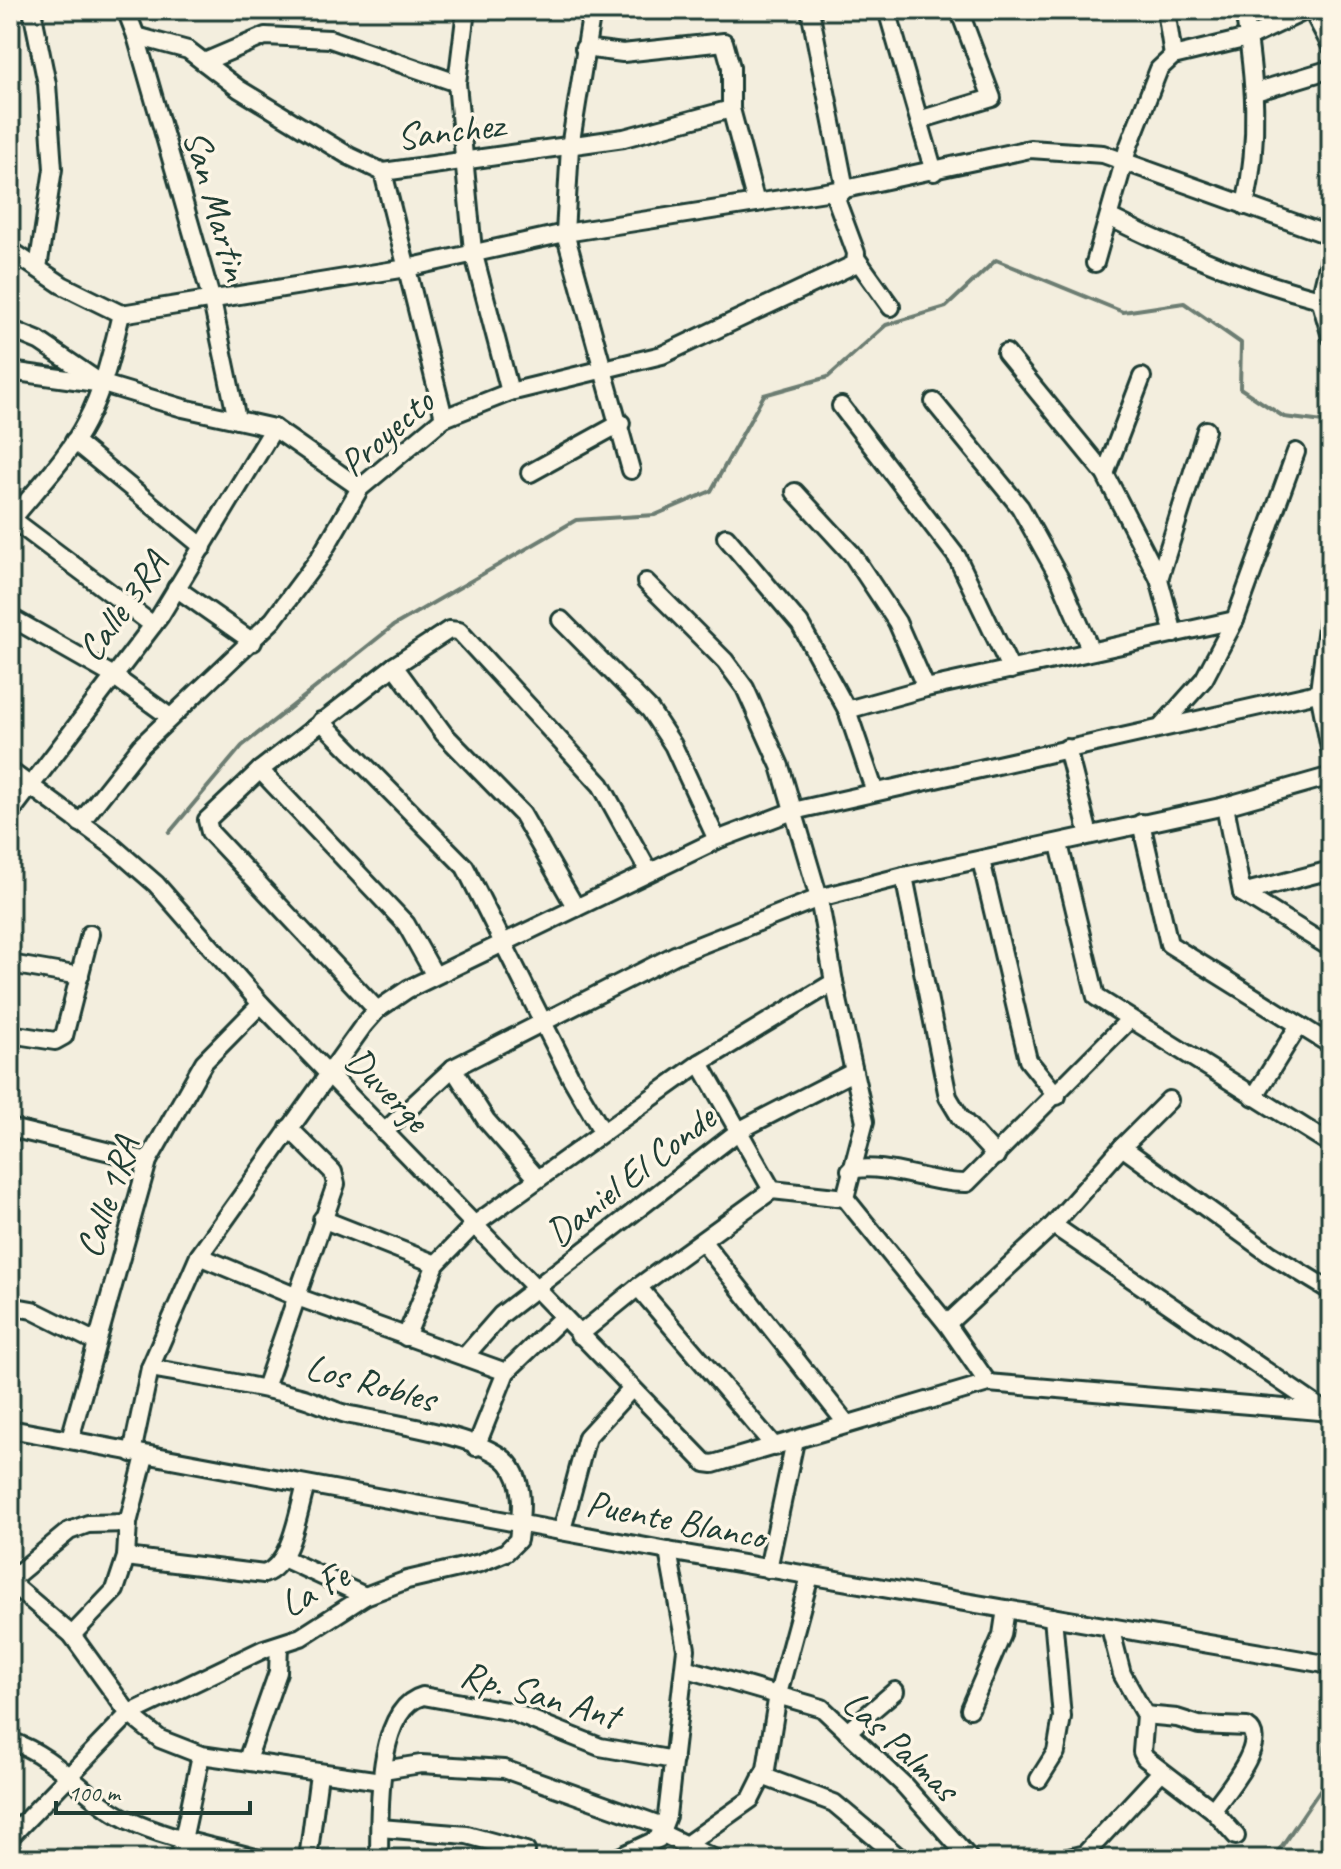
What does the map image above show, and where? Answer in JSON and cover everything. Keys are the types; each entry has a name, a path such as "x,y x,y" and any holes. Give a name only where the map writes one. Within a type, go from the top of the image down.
{"street":[{"path":"32,10 47,84 53,169 38,268"},
{"name":"San Martin","path":"126,10 212,301 237,420"},
{"path":"466,10 457,83 473,251 510,392"},
{"path":"592,10 570,147 565,233 621,423 631,470"},
{"path":"810,10 813,43 845,189"},
{"path":"887,10 934,172"},
{"path":"919,120 991,100 992,95 959,10"},
{"path":"1166,10 1173,56"},
{"path":"1244,10 1255,92 1255,157 1245,206"},
{"path":"1095,263 1124,161 1159,69 1173,56 1248,38 1310,10 1331,46"},
{"name":"Sanchez","path":"136,36 188,50 239,89 349,156 383,172 624,138 731,109"},
{"path":"204,62 265,36 330,39 457,83"},
{"path":"584,48 623,53 719,40 724,42 731,67 731,109 756,203"},
{"path":"1255,92 1331,69"},
{"path":"10,250 121,314 407,268 565,233 845,189 1030,149 1103,154 1331,236"},
{"path":"383,172 444,418"},
{"path":"845,189 836,199 856,261 891,307"},
{"path":"1109,217 1176,250 1249,279 1320,299"},
{"path":"1331,254 1320,299 1331,337"},
{"name":"Proyecto","path":"80,823 141,746 253,642 302,584 360,488 444,418 510,392 662,355 856,261"},
{"path":"121,314 103,384 74,441 11,520 153,625"},
{"path":"10,329 39,341 103,384"},
{"path":"1006,353 1105,474 1159,579 1174,634"},
{"path":"10,371 103,384 274,428 360,488"},
{"path":"1105,474 1142,377"},
{"path":"934,402 1020,507 1060,579 1091,651"},
{"path":"841,406 957,557 1011,670"},
{"path":"530,473 621,423"},
{"name":"Calle 3RA","path":"10,813 153,625 274,428"},
{"path":"1159,579 1206,430"},
{"path":"74,441 203,547"},
{"path":"1162,726 1204,679 1235,620 1296,452"},
{"path":"795,492 852,554 897,622 926,688"},
{"path":"726,537 800,624 847,710 875,792"},
{"path":"646,582 725,661 745,688 780,766 819,898 865,1121 845,1198"},
{"path":"176,588 253,642"},
{"path":"1330,597 1325,691 1331,754"},
{"path":"10,617 112,675 170,717"},
{"path":"561,620 650,710 673,745 717,840"},
{"path":"847,710 926,688 1235,620"},
{"path":"377,1010 207,826 207,820 260,770 321,721 394,666 449,630 459,631 601,785 649,872"},
{"path":"394,666 444,734 522,814 576,908"},
{"path":"72,1635 115,1590 126,1557 150,1368 199,1256 328,1072 377,1010 434,974 503,944 717,840 793,811 1325,691"},
{"path":"321,721 465,867 602,1131"},
{"path":"1067,748 1089,835"},
{"path":"260,770 406,924 434,974"},
{"name":"Duverge","path":"10,771 156,884 261,1004 562,1318 708,1464 775,1447"},
{"path":"384,1132 453,1068 675,955 819,898 904,876 1225,806 1331,776"},
{"path":"1225,806 1242,893 1331,948"},
{"path":"1141,823 1169,944 1331,1045"},
{"path":"1059,844 1096,997 1331,1144"},
{"path":"981,860 1028,1060 1057,1096"},
{"path":"1242,893 1331,870"},
{"path":"904,876 948,1097 960,1117 996,1156"},
{"path":"10,1034 55,1041 64,1036 90,934"},
{"path":"10,964 80,976"},
{"path":"406,1337 436,1264 474,1225 700,1063 834,982"},
{"name":"Calle 1RA","path":"70,1439 148,1161 204,1062 261,1004"},
{"path":"850,1170 865,1167 933,1182 967,1183 1057,1096 1129,1020"},
{"path":"1254,1097 1299,1025"},
{"path":"700,1063 772,1190"},
{"path":"453,1068 486,1120 537,1178"},
{"name":"Daniel El Conde","path":"465,1356 501,1315 740,1130 853,1072"},
{"path":"947,1324 1053,1225 1122,1147 1169,1100"},
{"path":"10,1128 148,1161"},
{"path":"265,1388 336,1178 289,1128"},
{"path":"1122,1147 1270,1254 1331,1291"},
{"path":"579,1335 638,1287 772,1190 845,1198 947,1324 988,1383"},
{"path":"322,1219 436,1264"},
{"path":"1053,1225 1329,1413"},
{"path":"703,1242 847,1424"},
{"path":"199,1256 297,1297 506,1372"},
{"path":"638,1287 775,1447 988,1383 1329,1413"},
{"path":"10,1306 32,1310 96,1342"},
{"path":"476,1447 506,1372 562,1318"},
{"name":"Los Robles","path":"150,1368 265,1388 318,1401 342,1413 438,1432 476,1447 506,1460 516,1475 520,1523"},
{"path":"562,1530 587,1437 632,1388"},
{"name":"Puente Blanco","path":"10,1429 768,1569 1331,1665"},
{"path":"768,1569 795,1441"},
{"path":"126,1557 264,1574 283,1558 306,1485"},
{"path":"128,1523 88,1524 69,1531 10,1581 72,1635 129,1714 160,1739 201,1755 319,1774 382,1775 421,1764 504,1769 662,1830 715,1859"},
{"name":"La Fe","path":"129,1714 301,1637 365,1596 407,1580 480,1563 506,1552 518,1540 520,1523"},
{"path":"615,1859 658,1839 662,1830 674,1760 686,1649 668,1551"},
{"path":"283,1558 365,1596"},
{"path":"686,1845 751,1799 762,1776 778,1694 810,1576"},
{"path":"970,1709 1002,1635 1006,1609"},
{"path":"1039,1779 1056,1752 1062,1717 1053,1617"},
{"path":"1110,1627 1122,1674 1145,1715 1142,1752 1160,1773 1213,1810 1236,1836"},
{"path":"247,1760 278,1672 279,1645"},
{"name":"Las Palmas","path":"684,1668 822,1708 903,1784 970,1859"},
{"path":"847,1732 895,1691"},
{"name":"Rp. San Ant","path":"379,1859 382,1775 389,1735 407,1703 423,1696 512,1712 600,1747 674,1760"},
{"path":"10,1837 129,1714"},
{"path":"1145,1715 1177,1718 1199,1725 1247,1727 1254,1731 1257,1738 1252,1750 1213,1810"},
{"path":"10,1741 52,1760 68,1777 127,1819 259,1859"},
{"path":"179,1859 201,1755"},
{"path":"1065,1859 1085,1854 1160,1773"},
{"path":"308,1859 319,1774"},
{"path":"762,1776 834,1803 901,1859"},
{"path":"380,1828 467,1835 526,1851"}],"waterway":[{"path":"169,833 242,746 393,626 576,520 655,515 711,491 764,395 828,377 886,325 946,307 996,260 1123,312 1184,303 1241,343 1240,388 1284,417 1331,423"},
{"path":"1273,1859 1322,1787 1331,1687"}]}
